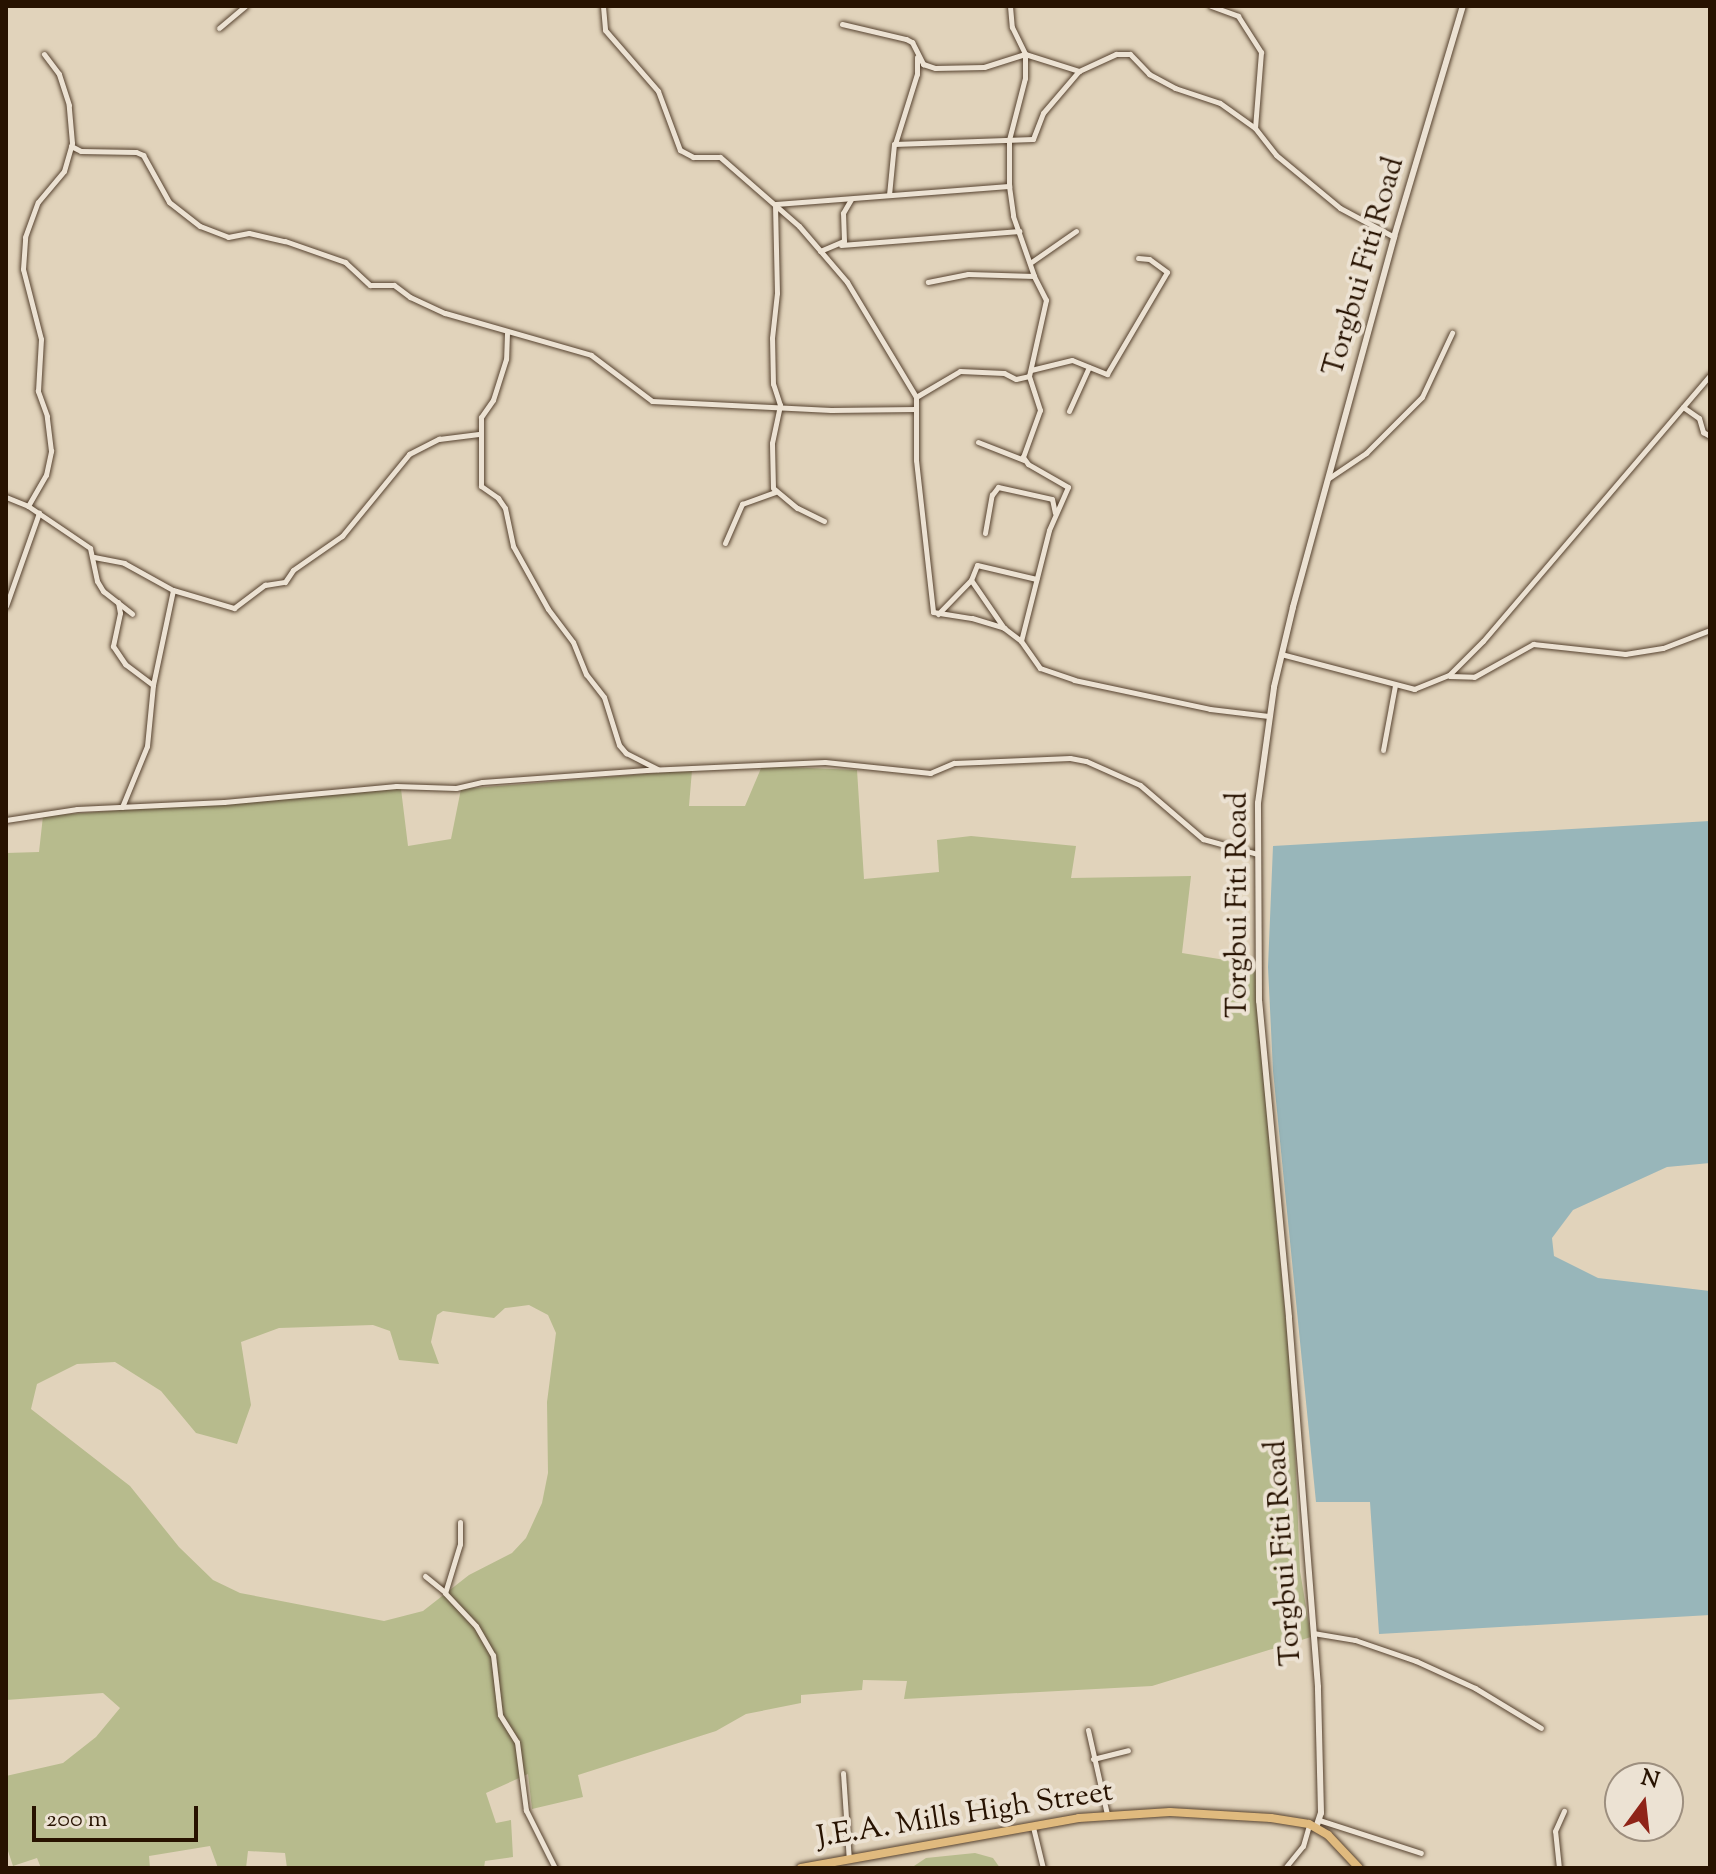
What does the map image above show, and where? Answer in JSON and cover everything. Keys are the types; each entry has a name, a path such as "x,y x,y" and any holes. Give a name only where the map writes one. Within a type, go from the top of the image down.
{"highway":[{"name":"J.E.A. Mills High Street","path":"802,1868 1107,1814 1218,1814 1315,1824"},
{"path":"1315,1824 1359,1868"}],"street":[{"path":"219,28 245,6"},
{"path":"603,6 608,35 658,91 680,150 693,157 720,157 775,204 847,282 881,333 916,397 916,460 930,564 932,608 937,614 972,618 1004,628"},
{"path":"1010,6 1012,27 1025,54 1025,78 1009,140 1009,186 1013,216 1046,300 1030,373 1040,410 1024,461"},
{"path":"1211,6 1238,16 1261,52 1255,128"},
{"name":"Torgbui Fiti Road","path":"1315,1824 1320,1725 1259,980 1258,803 1269,716 1281,654 1394,237 1463,6"},
{"path":"842,24 906,39 912,42 923,64 935,68 984,67 1025,54 1079,71"},
{"path":"28,506 46,475 51,451 47,416 38,391 41,339 23,269 25,237 38,202 64,171 71,146 69,105 59,74 44,54"},
{"path":"894,144 1033,139 1043,113 1079,71 1116,54 1130,54 1149,74 1175,88 1220,103 1255,128 1276,155 1340,208 1394,237"},
{"path":"889,195 894,144 917,74 917,56"},
{"path":"71,146 81,151 136,152 143,155 169,202 200,226 228,237 249,233 285,241 345,262 370,285 394,285 435,309 591,355 621,374 644,398 652,401 780,405 831,410 916,409"},
{"path":"775,204 1009,186"},
{"path":"841,245 845,238 843,213 852,198"},
{"path":"775,204 777,293 772,338 773,384 780,405 772,443 775,492"},
{"path":"820,251 841,245 1019,231"},
{"path":"1030,263 1076,231"},
{"path":"916,397 960,371 1004,373 1016,379 1072,360 1107,374 1167,272 1149,259 1138,258"},
{"path":"928,282 968,274 1034,276"},
{"path":"507,332 506,359 493,400 481,417 481,486 498,498 505,508 513,546 548,609 573,642 586,674 604,697 619,745 626,753 658,770"},
{"path":"1328,479 1366,453 1422,397 1452,333"},
{"path":"1069,411 1089,367"},
{"path":"1281,654 1395,685 1424,687 1449,675 1483,641 1710,375"},
{"path":"1683,407 1699,418 1703,432 1710,436"},
{"path":"94,557 124,563 173,590 234,608 265,585 285,582 293,570 338,540 409,454 439,439 479,434"},
{"path":"978,442 1024,461 1068,485 1055,514 1021,641"},
{"path":"985,533 992,495 998,487 1052,499 1055,514"},
{"path":"775,492 797,508 824,521"},
{"path":"725,543 742,504 775,492"},
{"path":"6,497 28,506 90,548 97,581 132,614"},
{"path":"6,606 39,513"},
{"path":"937,614 971,580 980,564 1036,579"},
{"path":"971,580 1004,628 1021,641 1040,668 1074,680 1210,709 1269,716"},
{"path":"121,807 147,746 153,685 173,590"},
{"path":"117,601 120,613 113,646 125,664 153,685"},
{"path":"1449,675 1474,677 1533,644 1625,654 1663,648 1710,630"},
{"path":"1383,750 1395,685"},
{"path":"6,820 121,807 396,786 456,788 482,782 658,770 825,762 930,773 954,763 1070,758 1094,764 1140,785 1203,839 1257,854"},
{"path":"445,1593 460,1544 460,1522"},
{"path":"425,1576 476,1626 493,1655 500,1715 517,1742 526,1810 555,1868"},
{"path":"1313,1633 1355,1640 1416,1661 1475,1688 1541,1728"},
{"path":"1088,1730 1107,1814"},
{"path":"1093,1759 1128,1750"},
{"path":"843,1773 849,1861"},
{"path":"1559,1868 1555,1831 1564,1811"},
{"path":"1285,1868 1303,1846 1315,1824 1421,1853"},
{"path":"1033,1827 1043,1868"}],"green space":[{"path":"762,766 857,770 864,879 939,872 937,840 971,836 1076,846 1071,878 1191,876 1182,953 1256,965 1293,1400 1300,1571 1311,1637 1152,1686 904,1699 907,1681 863,1680 862,1690 801,1695 801,1703 746,1714 716,1731 578,1775 583,1797 532,1809 528,1774 486,1793 496,1823 511,1820 513,1857 485,1861 484,1868 287,1868 285,1853 248,1851 246,1868 218,1868 210,1846 149,1856 150,1868 41,1868 37,1858 13,1866 6,1845 6,1776 63,1763 96,1737 120,1708 103,1693 6,1700 6,853 39,852 43,816 401,789 408,846 451,839 461,789 692,770 689,806 745,806","holes":["529,1305 548,1315 556,1333 547,1402 548,1473 542,1503 526,1538 512,1553 469,1575 423,1611 384,1621 240,1593 213,1580 179,1547 130,1486 31,1409 37,1384 77,1364 115,1362 161,1391 196,1433 237,1444 251,1405 241,1342 279,1328 373,1325 390,1331 399,1360 439,1364 431,1342 437,1315 443,1311 494,1318 505,1308"]},
{"path":"975,1853 993,1858 1000,1868 911,1868 926,1858"}],"water":[{"path":"1710,821 1710,1163 1667,1167 1573,1210 1552,1238 1554,1256 1598,1278 1710,1291 1710,1615 1379,1634 1370,1502 1316,1502 1273,1071 1268,967 1273,846"}]}
